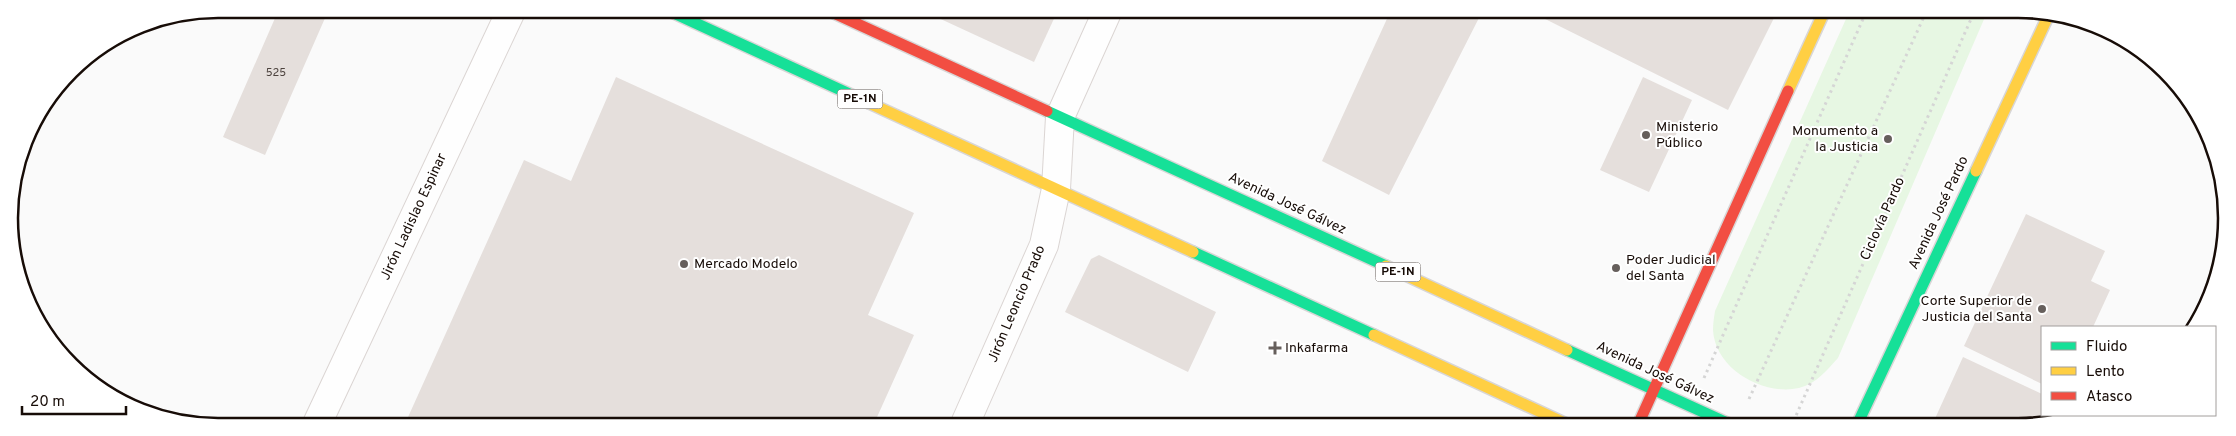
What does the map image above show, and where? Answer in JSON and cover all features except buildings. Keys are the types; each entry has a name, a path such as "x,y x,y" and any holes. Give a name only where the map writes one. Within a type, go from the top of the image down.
{"main road":[{"name":"PE-1N","path":"685,18 1553,418"},
{"name":"Avenida José Gálvez","path":"845,18 1716,418"},
{"path":"1640,418 1822,18"},
{"name":"Avenida José Pardo","path":"1860,418 2047,19"}],"street":[{"name":"Jirón Ladislao Espinar","path":"320,418 508,18"},
{"path":"1060,117 1104,18"},
{"name":"Jirón Leoncio Prado","path":"968,418 1044,245 1056,189 1060,117"}],"path":[{"path":"1691,407 1863,18"},
{"path":"1745,408 1923,18"},
{"name":"Ciclovía Pardo","path":"1795,418 1971,18"}],"green space":[{"path":"1846,18 1985,18 1838,358 1821,376 1799,388 1771,388 1756,383 1743,377 1722,357 1716,344 1713,330 1715,311"}],"traffic: fast":[{"path":"685,18 869,103"},
{"path":"1047,111 1386,266"},
{"path":"1860,418 1976,171"},
{"path":"1193,252 1374,335"},
{"path":"1567,350 1716,418"}],"traffic: slow":[{"path":"1788,91 1821,18"},
{"path":"1976,171 2047,19"},
{"path":"869,103 1193,252"},
{"path":"1386,266 1567,350"},
{"path":"1374,335 1554,418"}],"traffic: jam":[{"path":"845,18 1047,111"},
{"path":"1641,418 1788,91"}],"place":[{"name":"Ministerio Público","path":"1646,135"},
{"name":"Monumento a la Justicia","path":"1888,139"},
{"name":"Mercado Modelo","path":"684,264"},
{"name":"Poder Judicial del Santa","path":"1616,268"},
{"name":"Corte Superior de Justicia del Santa","path":"2042,309"},
{"name":"Inkafarma","path":"1275,348"}]}
